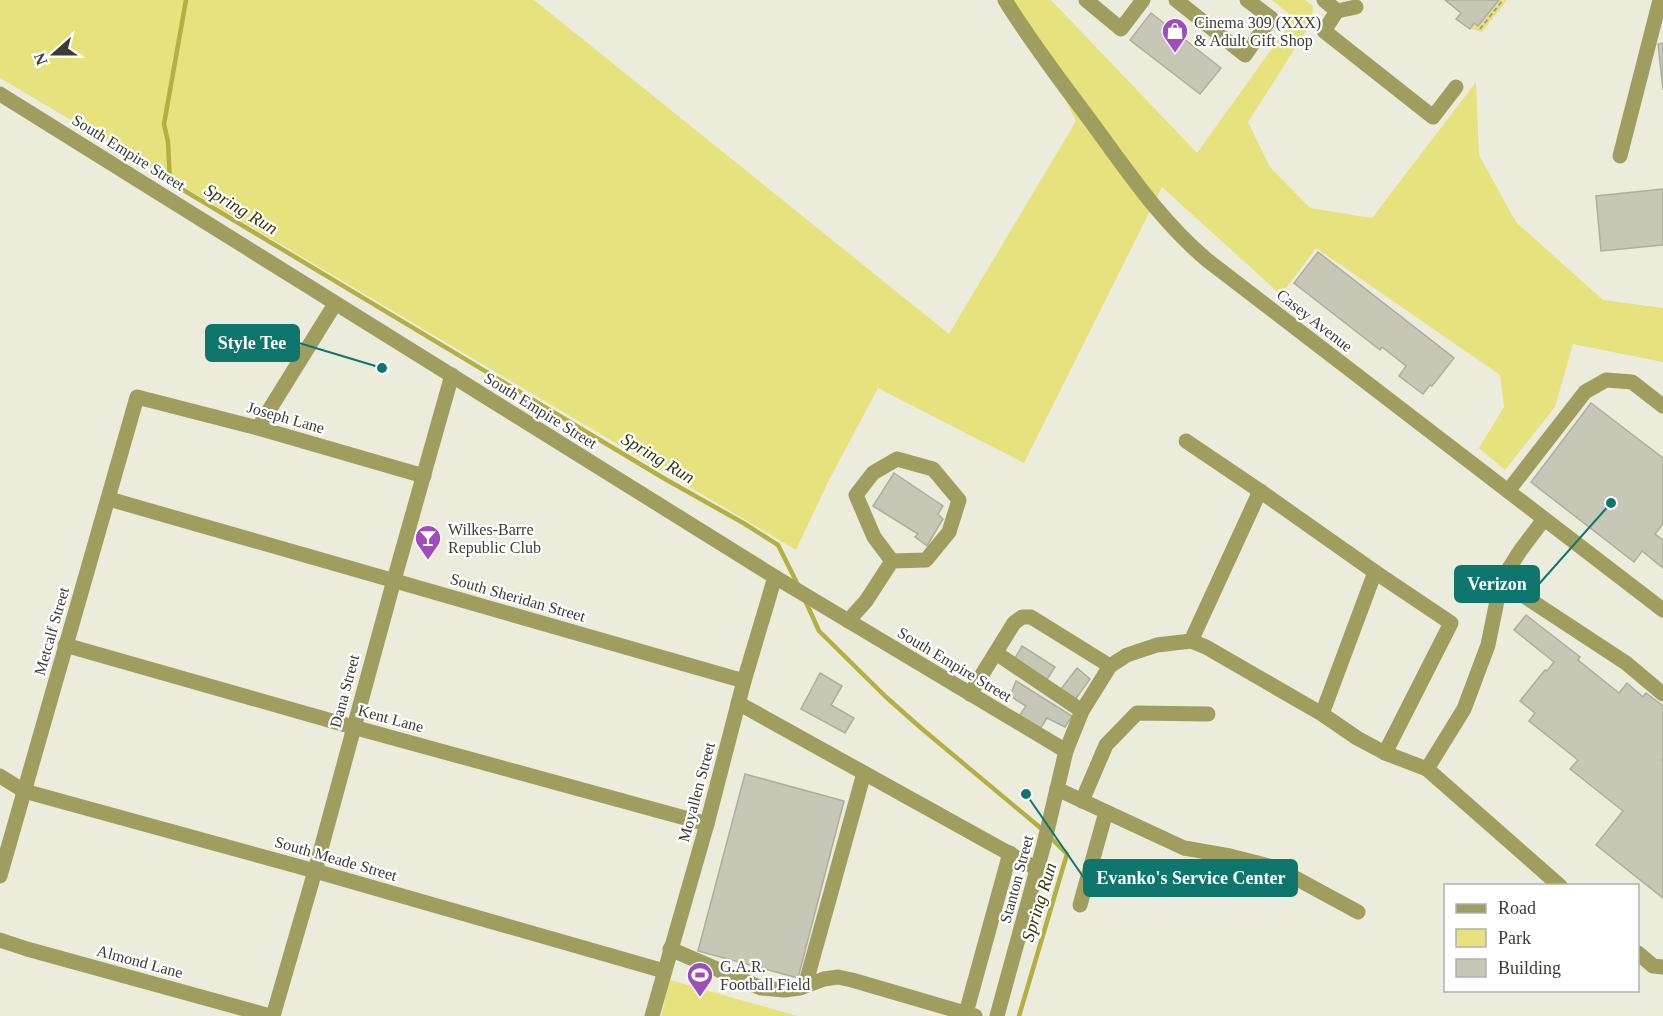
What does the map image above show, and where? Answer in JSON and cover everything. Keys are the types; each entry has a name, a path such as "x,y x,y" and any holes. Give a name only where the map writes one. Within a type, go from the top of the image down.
{"street":[{"name":"Casey Avenue","path":"1005,0 1033,44 1148,200 1184,240 1207,261 1544,519 1662,605"},
{"path":"1086,0 1121,29 1143,0"},
{"path":"1176,0 1245,55 1271,18 1247,0"},
{"path":"1324,0 1337,11"},
{"path":"1620,156 1659,20 1660,0"},
{"path":"1356,7 1337,11 1324,31 1433,117 1456,87"},
{"name":"South Empire Street","path":"0,94 775,577 1066,751"},
{"path":"258,428 336,304"},
{"name":"Dana Street","path":"272,1016 315,871 452,375"},
{"path":"1508,491 1586,392 1606,380 1632,382 1663,406"},
{"name":"Joseph Lane","path":"137,397 258,428 424,476"},
{"name":"Metcalf Street","path":"0,876 137,397"},
{"path":"1186,441 1451,623 1385,753"},
{"path":"897,459 933,469 959,500 949,532 926,560 892,561 874,537 856,495 873,473 897,459"},
{"path":"1191,641 1260,491"},
{"name":"South Sheridan Street","path":"109,499 744,681"},
{"path":"1427,769 1464,709 1488,645 1501,581 1544,519"},
{"path":"848,621 866,601 892,561"},
{"path":"1322,714 1375,572"},
{"name":"Moyallen Street","path":"652,1016 775,577"},
{"path":"1501,581 1626,663 1663,694"},
{"path":"970,694 1014,623 1022,617 1031,617 1110,666 1127,655 1157,645 1191,641 1206,647 1322,714 1357,738 1385,753 1427,769 1559,884"},
{"name":"Kent Lane","path":"65,645 707,824"},
{"path":"996,653 1082,711"},
{"name":"Stanton Street","path":"998,1016 1044,844 1066,751 1082,711 1110,666"},
{"path":"738,703 1037,869"},
{"path":"1082,801 1106,745 1137,713 1208,714"},
{"path":"805,986 864,773"},
{"name":"South Meade Street","path":"0,776 24,791 664,971"},
{"path":"1057,789 1184,848 1230,856 1276,868 1358,912"},
{"path":"1080,905 1106,812"},
{"path":"670,949 761,988 784,990 838,977 970,1015 1010,854"},
{"name":"Almond Lane","path":"0,940 272,1016"},
{"path":"1639,954 1653,966 1663,968"}],"path":[{"path":"1479,29 1503,0"}],"green space":[{"path":"0,0 534,0 949,334 1076,121 1014,0 1051,0 1197,153 1294,18 1272,0 1305,0 1313,6 1312,22 1248,122 1270,167 1310,208 1372,218 1476,82 1479,155 1516,222 1603,300 1663,308 1663,362 1573,344 1555,407 1505,470 1479,448 1504,407 1500,375 1316,248 1281,295 1162,187 1024,463 878,388 828,482 796,550 0,78"},
{"path":"1500,0 1507,0 1482,32 1471,29 1474,24 1478,27"},
{"name":"G.A.R. Football Field","path":"670,980 798,1016 661,1016"}],"building":[{"path":"1445,0 1499,0 1478,26 1474,23 1470,29 1456,19 1461,13"},
{"name":"Cinema 309 (XXX) & Adult Gift Shop","path":"1151,13 1221,68 1200,94 1130,40"},
{"path":"1663,43 1663,90 1658,44"},
{"path":"1663,189 1663,245 1601,251 1596,196"},
{"path":"1318,252 1454,358 1423,394 1399,376 1406,366 1382,347 1380,350 1294,283"},
{"path":"1591,403 1663,458 1663,524 1655,534 1663,540 1663,568 1642,551 1634,562 1531,482"},
{"path":"894,473 943,506 938,514 943,519 927,546 915,537 918,534 873,506"},
{"path":"1526,615 1580,657 1578,660 1619,693 1627,683 1643,697 1646,693 1663,706 1663,898 1596,845 1623,811 1570,769 1578,760 1529,721 1535,713 1520,701 1554,662 1514,630"},
{"path":"1022,646 1055,667 1046,681 1014,660"},
{"path":"1077,668 1090,679 1075,700 1061,689"},
{"path":"820,673 842,686 831,705 854,718 845,733 801,709"},
{"path":"1016,681 1072,716 1065,727 1047,718 1040,729 1019,716 1026,706 1010,696"},
{"path":"745,774 844,801 798,978 698,951"}],"waterway":[{"name":"Spring Run","path":"186,0 164,124 168,142 170,182 778,545 799,587"},
{"name":"Spring Run","path":"805,600 819,631 886,697 1043,830"},
{"name":"Spring Run","path":"1019,1016 1067,854 1049,836"}],"place":[{"name":"Cinema 309 (XXX) & Adult Gift Shop","path":"1175,54"},
{"name":"Style Tee","path":"382,368"},
{"name":"Verizon","path":"1611,503"},
{"name":"Wilkes-Barre Republic Club","path":"428,561"},
{"name":"Evanko's Service Center","path":"1026,794"},
{"name":"G.A.R. Football Field","path":"700,998"}]}
